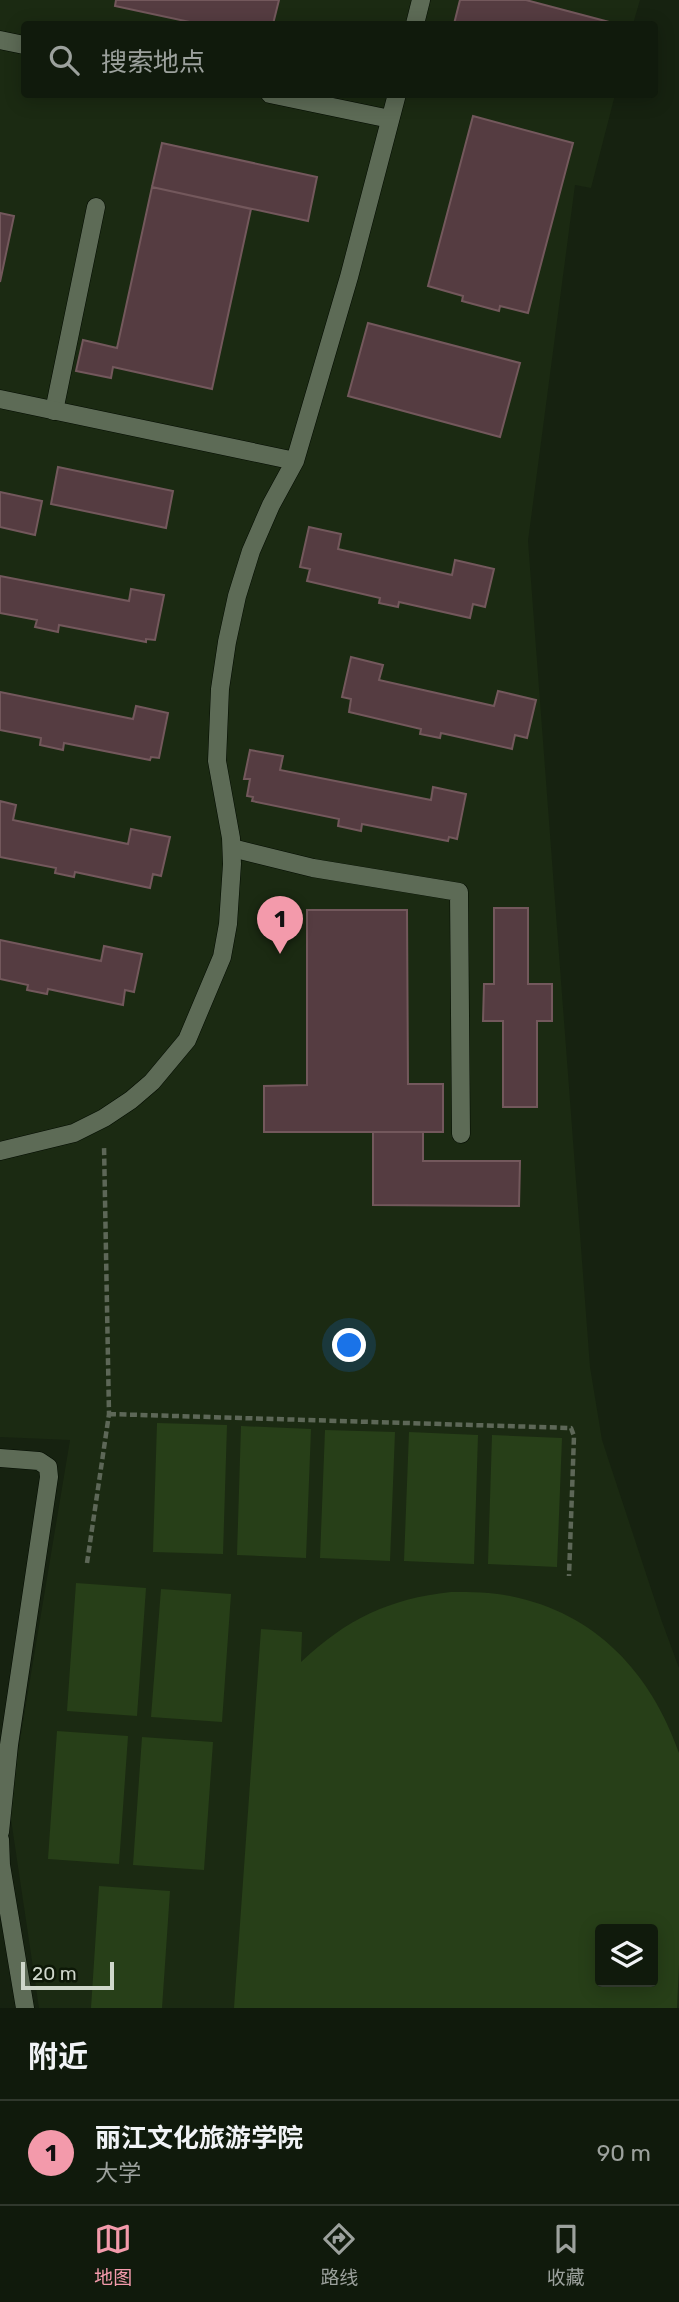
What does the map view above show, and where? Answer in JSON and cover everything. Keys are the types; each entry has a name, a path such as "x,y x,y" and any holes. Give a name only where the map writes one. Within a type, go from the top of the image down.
{"street":[{"path":"416,21 421,0"},
{"path":"0,40 21,44"},
{"path":"289,98 390,119"},
{"path":"0,1151 74,1133 104,1118 152,1082 187,1040 222,957 228,925 232,848 217,761 220,689 227,642 251,551 271,505 295,461 349,277 396,98"},
{"path":"54,411 96,207"},
{"path":"0,400 295,461"},
{"path":"232,848 313,867 459,892 461,1134"},
{"path":"0,1458 39,1461 48,1467 49,1477 9,1745 0,1832"},
{"path":"0,1839 1,1865 25,2008"}],"path":[{"path":"88,1563 109,1414 104,1118"},
{"path":"109,1414 571,1428 575,1436 569,1576"}],"shaded area":[{"path":"0,0 640,0 634,21 21,21 21,98 614,98 591,188 575,185 528,541 590,1367 602,1440 679,1668 679,2008 39,2008 9,1806 70,1440 0,1437"},
{"path":"157,1423 227,1425 223,1554 153,1552"},
{"path":"241,1426 311,1429 306,1558 237,1555"},
{"path":"325,1430 395,1432 390,1561 320,1558"},
{"path":"409,1432 478,1435 474,1564 404,1561"},
{"path":"492,1435 562,1438 557,1567 488,1564"},
{"path":"76,1583 146,1588 137,1716 67,1711"},
{"path":"161,1589 231,1594 222,1722 151,1717"},
{"path":"451,1592 481,1592 541,1604 569,1616 594,1632 636,1673 653,1697 679,1753 677,2008 234,2008 261,1629 302,1632 301,1662 352,1623 370,1613 407,1600"},
{"path":"57,1731 128,1736 119,1864 48,1859"},
{"path":"142,1737 213,1742 204,1870 133,1865"},
{"path":"99,1886 170,1891 162,2008 91,2008"}],"building":[{"path":"116,0 279,0 274,21 185,21 115,6"},
{"path":"460,0 526,0 605,21 455,21"},
{"path":"473,116 573,143 528,313 500,306 499,311 462,301 463,296 428,286"},
{"path":"162,143 317,177 308,221 152,187"},
{"path":"152,187 251,209 212,389 113,367 111,378 76,371 83,340 117,348"},
{"path":"0,213 14,216 0,282"},
{"path":"368,323 520,363 500,437 348,396"},
{"path":"58,467 173,491 166,528 51,504"},
{"path":"0,492 42,501 35,535 0,527"},
{"path":"309,527 341,534 338,549 452,575 455,560 494,569 485,607 473,604 470,618 399,602 398,607 379,603 380,598 307,581 310,569 300,567"},
{"path":"0,576 129,601 131,589 164,595 155,640 146,639 146,642 59,625 58,632 35,627 37,620 0,613"},
{"path":"351,657 383,665 379,680 494,706 498,691 536,700 527,738 515,735 512,749 441,733 440,738 420,734 421,729 349,712 351,699 342,697"},
{"path":"0,692 133,719 136,706 168,713 159,758 151,757 150,760 64,743 63,750 40,745 41,738 0,730"},
{"path":"250,750 283,756 280,770 431,800 433,787 466,794 457,839 449,837 448,841 362,824 361,831 338,826 339,819 252,801 253,797 247,796 250,779 244,779"},
{"path":"0,801 16,805 13,820 128,844 131,829 170,837 161,876 153,874 150,888 75,872 74,877 55,873 56,868 0,857"},
{"path":"494,908 528,908 528,984 552,984 552,1021 537,1021 537,1107 503,1107 503,1021 483,1021 484,984 494,984"},
{"path":"307,910 407,910 408,1084 443,1084 443,1132 264,1132 264,1086 307,1085"},
{"path":"0,940 101,961 104,946 142,954 134,992 125,990 123,1005 48,989 47,994 27,990 28,985 0,979"},
{"path":"373,1132 423,1132 423,1161 520,1161 519,1206 373,1205"}],"place":[{"name":"丽江文化旅游学院","path":"280,954"}]}
